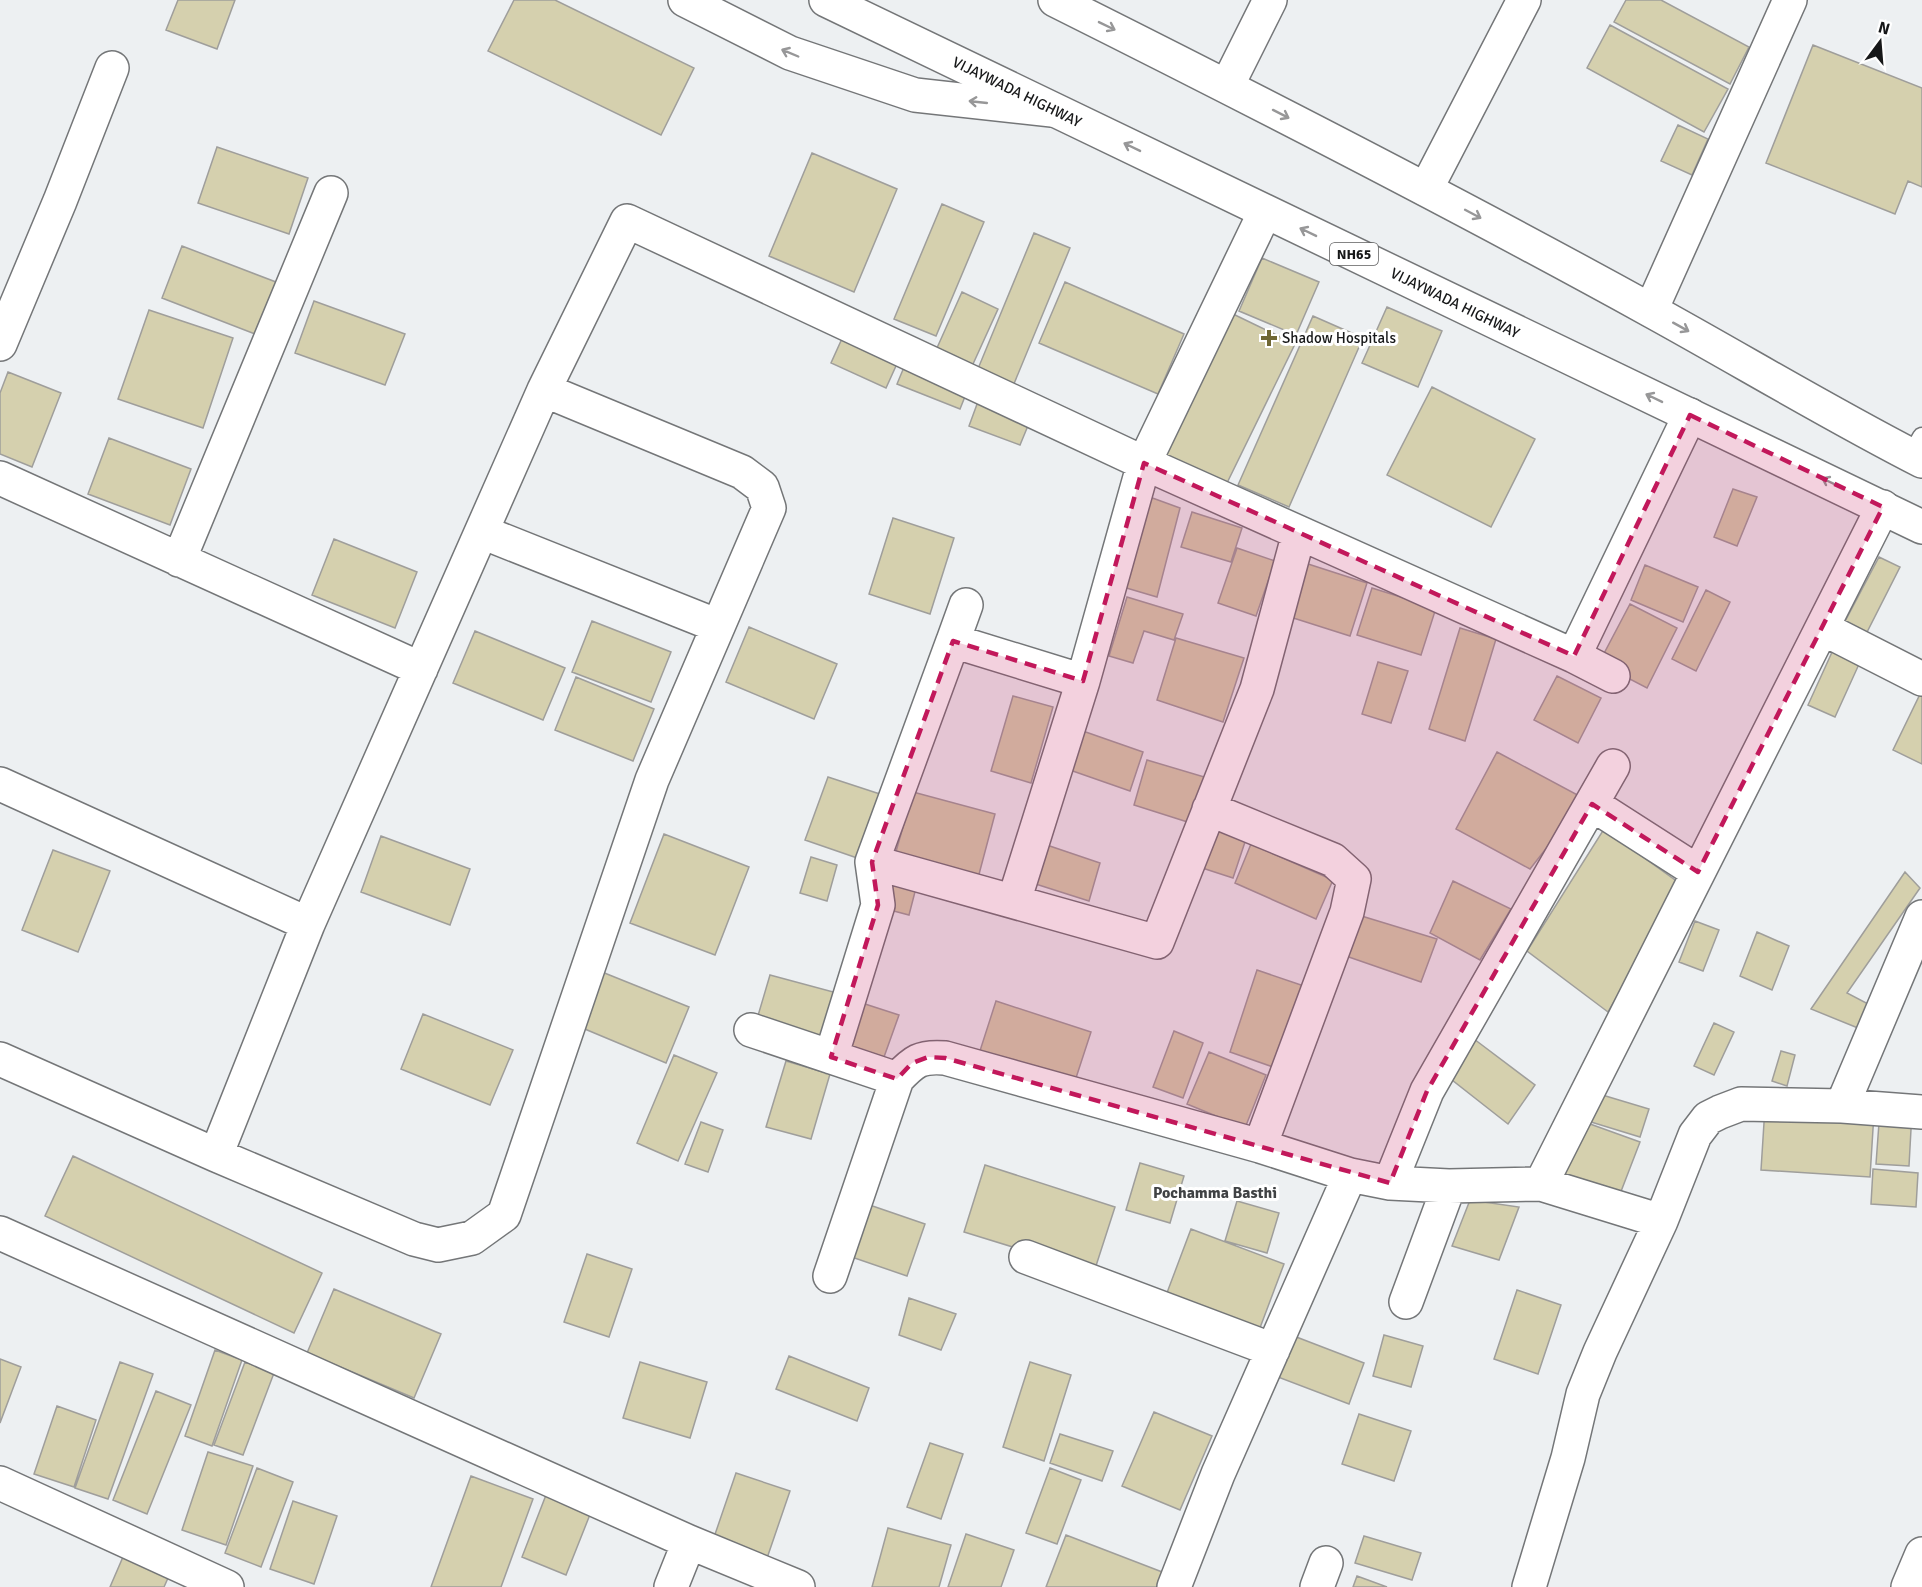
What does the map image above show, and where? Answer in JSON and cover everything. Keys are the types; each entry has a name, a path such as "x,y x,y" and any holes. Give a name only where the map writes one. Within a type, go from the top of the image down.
{"main road":[{"path":"685,0 790,53 915,95 1057,111"},
{"path":"1054,0 1426,189 1918,451"},
{"path":"1227,86 1269,0"},
{"path":"1426,189 1524,0"},
{"path":"1651,310 1790,0"},
{"name":"VIJAYWADA HIGHWAY","path":"837,2 1265,212 1922,527"},
{"path":"0,344 60,201 112,68"},
{"path":"179,560 332,193"},
{"path":"1014,901 1083,681 1144,463 1265,212"},
{"path":"216,1155 308,924 544,390 627,220 1144,463 1574,656 1613,676"},
{"path":"0,1059 216,1155 414,1239 438,1245 472,1238 504,1215 652,780 769,508 762,487 742,472 544,390"},
{"path":"1574,656 1690,415"},
{"path":"0,478 421,669"},
{"path":"1541,1184 1883,507"},
{"path":"482,532 718,626"},
{"path":"872,862 1157,942 1257,689 1299,533"},
{"path":"831,1057 878,905 872,862 966,605"},
{"path":"1822,628 1922,679"},
{"path":"953,641 1083,681"},
{"path":"1390,1183 1427,1091 1613,766"},
{"path":"0,784 308,924"},
{"path":"1592,804 1698,872"},
{"path":"1209,809 1333,860 1354,879 1347,912 1260,1146"},
{"path":"1842,1106 1922,917"},
{"path":"751,1030 897,1079"},
{"path":"830,1276 897,1079 912,1063 927,1057 945,1059 1260,1146 1350,1175 1390,1183 1449,1186 1541,1184 1661,1221"},
{"path":"1529,1587 1568,1458 1583,1394 1661,1221 1695,1135 1708,1118 1741,1104 1842,1106 1922,1112"},
{"path":"1174,1587 1218,1474 1350,1175"},
{"path":"1406,1302 1449,1186"},
{"path":"0,1233 688,1542 798,1587"},
{"path":"1026,1257 1273,1350"},
{"path":"0,1483 227,1587"},
{"path":"671,1587 688,1542"},
{"path":"1908,1587 1922,1554"}],"highlighted area":[{"path":"1690,415 1883,507 1698,872 1592,804 1427,1091 1390,1183 945,1058 928,1057 912,1063 897,1079 831,1057 878,905 872,862 953,641 1083,681 1144,463 1574,656"}],"building":[{"path":"178,0 235,0 217,49 166,30"},
{"path":"514,0 555,0 694,68 661,135 488,51"},
{"path":"1626,0 1661,0 1749,47 1730,84 1614,22"},
{"path":"1610,25 1728,89 1704,132 1587,68"},
{"path":"1813,45 1922,88 1922,187 1908,181 1895,214 1766,163"},
{"path":"1678,125 1708,139 1692,175 1661,161"},
{"path":"217,147 308,178 289,234 198,203"},
{"path":"812,153 897,189 854,292 769,256"},
{"path":"942,204 984,222 936,336 894,319"},
{"path":"1034,233 1070,248 1011,391 975,376"},
{"path":"182,246 276,282 255,334 162,298"},
{"path":"1262,258 1319,282 1296,335 1239,311"},
{"path":"1065,282 1184,334 1158,394 1039,343"},
{"path":"962,292 998,309 968,375 932,359"},
{"path":"314,301 405,334 385,385 295,353"},
{"path":"1387,307 1442,331 1418,387 1362,363"},
{"path":"149,310 233,338 203,428 118,399"},
{"path":"1233,314 1295,344 1226,485 1164,454"},
{"path":"1313,316 1363,338 1289,507 1238,485"},
{"path":"845,332 900,357 886,388 831,363"},
{"path":"907,360 970,384 960,409 897,384"},
{"path":"8,372 61,393 32,467 0,454 0,393"},
{"path":"1432,387 1535,439 1491,527 1387,475"},
{"path":"980,396 1032,416 1020,445 969,426"},
{"path":"109,438 191,469 170,525 88,494"},
{"path":"1733,489 1757,497 1737,546 1714,537"},
{"path":"1147,496 1180,508 1157,597 1123,587"},
{"path":"1192,512 1242,528 1231,562 1181,547"},
{"path":"893,518 954,538 930,614 869,594"},
{"path":"334,539 417,572 395,628 312,595"},
{"path":"1237,548 1275,561 1256,616 1218,603"},
{"path":"1879,557 1900,567 1862,642 1840,631"},
{"path":"1305,563 1367,583 1350,636 1287,616"},
{"path":"1645,565 1698,587 1683,622 1631,600"},
{"path":"1372,588 1436,608 1421,655 1357,635"},
{"path":"1706,590 1730,602 1696,671 1672,659"},
{"path":"1127,597 1183,614 1174,640 1144,631 1133,663 1109,656"},
{"path":"1630,604 1677,628 1647,688 1599,663"},
{"path":"592,621 671,652 651,702 572,672"},
{"path":"749,627 837,664 814,719 726,682"},
{"path":"1460,628 1496,639 1465,741 1429,729"},
{"path":"475,631 565,668 543,720 453,683"},
{"path":"1176,638 1244,658 1223,722 1157,700"},
{"path":"1833,650 1860,662 1835,717 1808,705"},
{"path":"1378,662 1408,671 1391,723 1362,714"},
{"path":"1557,676 1601,698 1578,743 1534,720"},
{"path":"576,677 654,709 633,761 555,730"},
{"path":"1922,690 1922,764 1893,750"},
{"path":"1013,696 1053,707 1031,783 991,771"},
{"path":"1080,730 1143,752 1130,791 1067,769"},
{"path":"1497,752 1585,799 1530,869 1456,829"},
{"path":"1147,760 1211,779 1197,825 1134,805"},
{"path":"828,777 886,796 863,860 805,840"},
{"path":"913,792 995,814 978,878 895,855"},
{"path":"1207,822 1247,836 1233,878 1193,865"},
{"path":"1604,829 1682,885 1608,1012 1527,951"},
{"path":"664,834 749,867 715,955 630,923"},
{"path":"381,836 470,869 450,925 361,892"},
{"path":"1035,841 1100,863 1089,901 1023,880"},
{"path":"1251,844 1333,880 1316,919 1235,883"},
{"path":"53,850 110,871 78,952 22,930"},
{"path":"811,857 837,865 827,901 800,893"},
{"path":"1905,872 1920,888 1847,993 1872,1006 1858,1028 1811,1009"},
{"path":"894,878 917,884 909,915 886,909"},
{"path":"1453,881 1511,909 1480,960 1430,933"},
{"path":"1355,914 1437,939 1421,982 1343,955"},
{"path":"1695,921 1719,930 1703,971 1679,962"},
{"path":"1757,932 1789,946 1772,990 1740,976"},
{"path":"1257,970 1304,986 1276,1068 1230,1052"},
{"path":"602,972 689,1007 666,1063 580,1027"},
{"path":"770,975 837,993 824,1038 757,1019"},
{"path":"996,1001 1091,1032 1073,1087 978,1057"},
{"path":"862,1003 899,1015 884,1057 847,1045"},
{"path":"423,1014 513,1050 490,1105 401,1069"},
{"path":"1714,1023 1734,1032 1714,1075 1694,1066"},
{"path":"1174,1031 1203,1043 1183,1098 1153,1087"},
{"path":"1470,1036 1535,1085 1508,1124 1447,1076"},
{"path":"1781,1051 1795,1055 1787,1086 1772,1081"},
{"path":"1209,1052 1266,1075 1245,1128 1187,1104"},
{"path":"674,1055 717,1073 678,1161 637,1143"},
{"path":"786,1061 830,1074 811,1139 766,1127"},
{"path":"1599,1094 1649,1109 1640,1137 1591,1122"},
{"path":"1765,1107 1874,1113 1870,1177 1761,1170"},
{"path":"1880,1109 1912,1111 1909,1166 1876,1164"},
{"path":"1579,1120 1640,1142 1620,1194 1560,1172"},
{"path":"701,1122 723,1130 708,1172 685,1164"},
{"path":"73,1156 322,1273 294,1333 45,1216"},
{"path":"1140,1163 1184,1176 1170,1223 1126,1210"},
{"path":"985,1165 1115,1207 1094,1272 964,1232"},
{"path":"1873,1169 1918,1173 1916,1207 1871,1204"},
{"path":"1470,1200 1519,1207 1499,1260 1452,1246"},
{"path":"858,1201 925,1224 907,1276 840,1253"},
{"path":"1237,1201 1279,1213 1267,1253 1225,1241"},
{"path":"1191,1229 1284,1264 1255,1341 1162,1306"},
{"path":"587,1254 632,1269 609,1337 564,1322"},
{"path":"334,1289 441,1334 414,1398 307,1353"},
{"path":"1517,1290 1561,1305 1538,1374 1494,1359"},
{"path":"909,1298 956,1314 941,1350 899,1335"},
{"path":"1286,1333 1364,1363 1349,1404 1270,1374"},
{"path":"1384,1335 1423,1346 1411,1387 1373,1376"},
{"path":"215,1350 242,1360 212,1446 185,1436"},
{"path":"789,1356 869,1388 857,1421 776,1389"},
{"path":"0,1359 21,1367 0,1423"},
{"path":"120,1362 153,1374 108,1499 75,1488"},
{"path":"245,1362 274,1373 243,1455 214,1445"},
{"path":"640,1362 707,1382 690,1438 623,1418"},
{"path":"1030,1362 1071,1375 1044,1461 1003,1447"},
{"path":"156,1391 191,1405 147,1514 113,1500"},
{"path":"57,1406 96,1420 74,1487 34,1474"},
{"path":"1154,1412 1212,1436 1180,1510 1122,1486"},
{"path":"1359,1414 1411,1431 1394,1481 1342,1464"},
{"path":"1060,1434 1113,1451 1102,1481 1050,1463"},
{"path":"930,1443 963,1454 941,1519 907,1507"},
{"path":"208,1452 253,1466 226,1545 182,1530"},
{"path":"257,1468 293,1482 261,1567 225,1553"},
{"path":"1050,1468 1081,1480 1057,1544 1026,1533"},
{"path":"736,1473 790,1491 765,1564 711,1546"},
{"path":"471,1476 533,1499 501,1587 431,1587"},
{"path":"546,1495 591,1512 566,1575 522,1557"},
{"path":"293,1501 337,1516 314,1584 270,1569"},
{"path":"888,1528 951,1545 939,1587 872,1587"},
{"path":"966,1534 1014,1550 1001,1587 948,1587"},
{"path":"1066,1535 1170,1575 1166,1587 1046,1587"},
{"path":"1364,1536 1421,1553 1412,1580 1355,1563"},
{"path":"126,1550 172,1569 164,1587 110,1587"},
{"path":"1357,1576 1387,1587 1353,1587"}],"place":[{"name":"Shadow Hospitals","path":"1269,338"}],"district":[{"name":"Pochamma Basthi","path":"1215,1192"}]}
